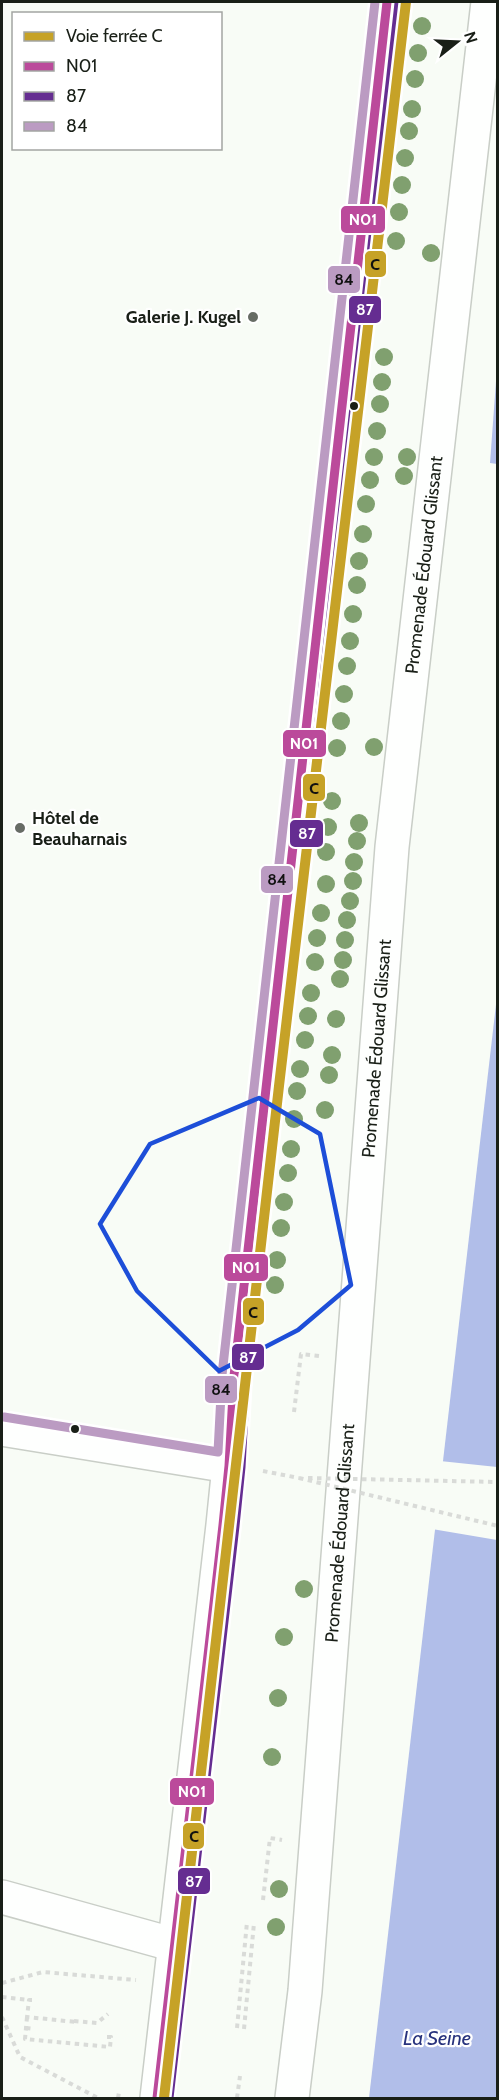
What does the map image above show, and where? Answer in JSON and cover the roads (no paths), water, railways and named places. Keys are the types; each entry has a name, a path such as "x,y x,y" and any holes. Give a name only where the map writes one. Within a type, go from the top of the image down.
{"street":[{"path":"157,2098 175,1945 244,1469 236,1365 387,2"},
{"name":"Promenade Édouard Glissant","path":"292,2098 305,1990 392,847 489,2"},
{"path":"2,1429 244,1469"},
{"path":"2,1898 175,1945"}],"water":[{"path":"497,368 497,464 490,463"},
{"name":"La Seine","path":"497,996 497,2098 369,2098"}],"rail line":[{"name":"C","path":"164,2098 279,1086 406,2"}],"place":[{"name":"Galerie J. Kugel","path":"253,317"},
{"name":"Hôtel de Beauharnais","path":"20,828"}]}
